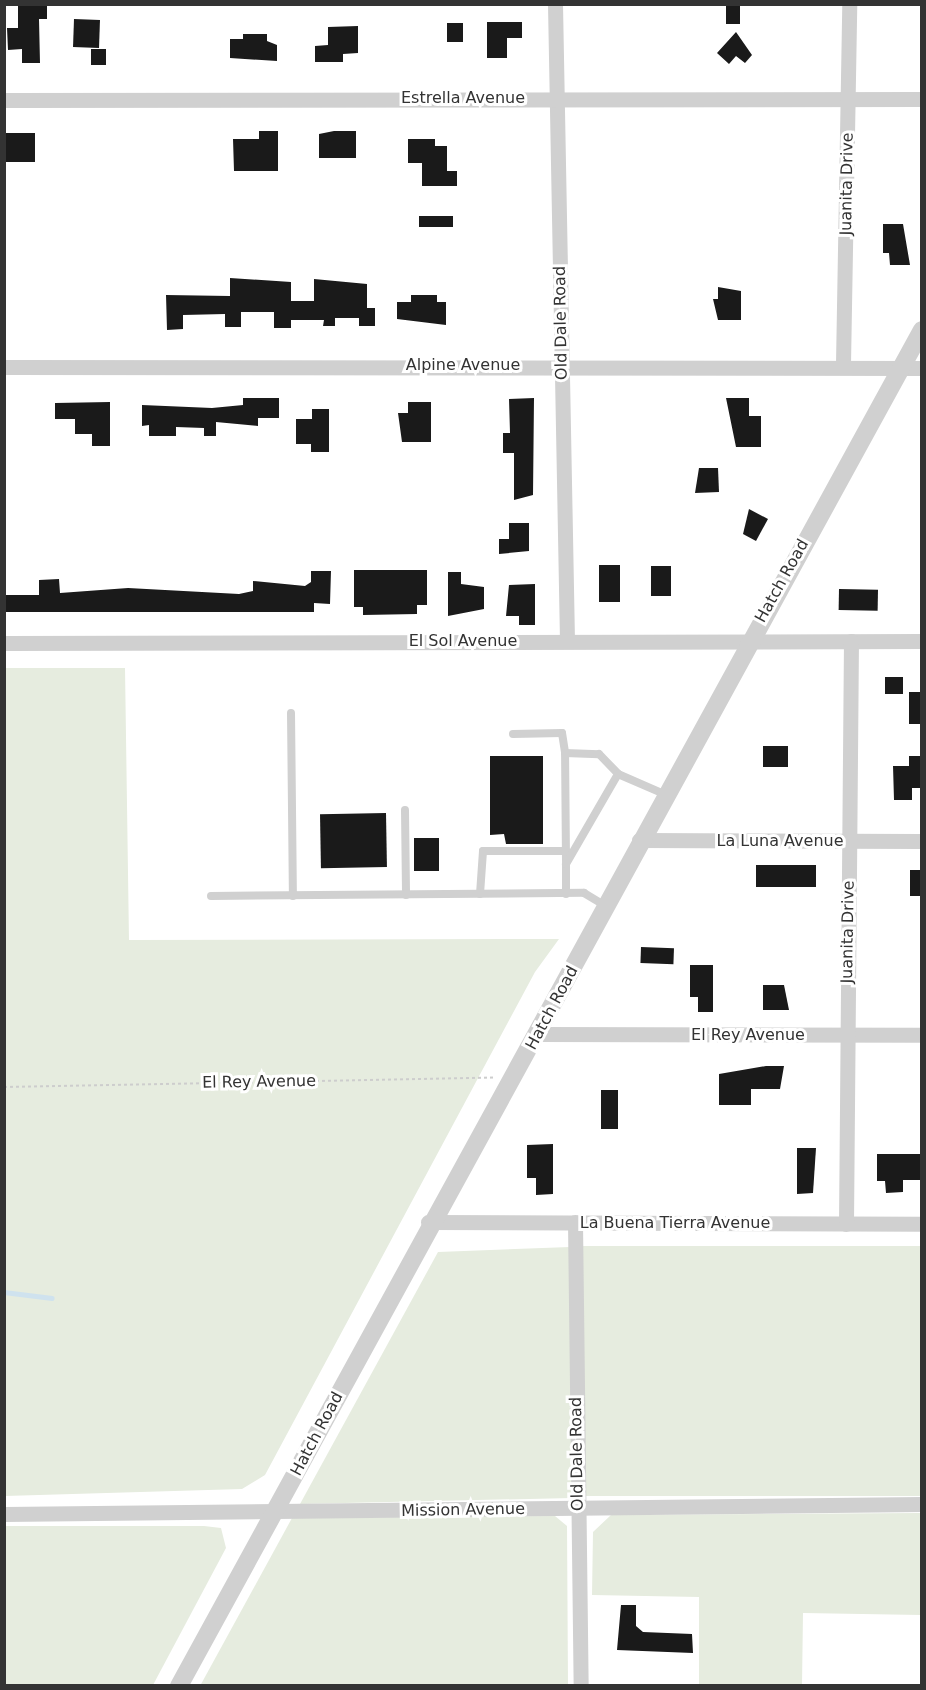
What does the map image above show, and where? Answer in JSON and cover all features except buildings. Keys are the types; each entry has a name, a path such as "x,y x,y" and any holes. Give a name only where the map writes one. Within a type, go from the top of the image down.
{"street":[{"name":"Old Dale Road","path":"555,4 567,641"},
{"name":"Juanita Drive","path":"843,364 849,4"},
{"name":"Estrella Avenue","path":"4,100 921,99"},
{"name":"Hatch Road","path":"179,1686 275,1513 428,1222 539,1034 639,840 921,330"},
{"name":"Alpine Avenue","path":"4,367 843,364 921,368"},
{"name":"Juanita Drive","path":"846,1224 845,1035 850,841 850,641"},
{"name":"El Sol Avenue","path":"4,643 921,641"},
{"name":"La Luna Avenue","path":"639,840 921,841"},
{"name":"El Rey Avenue","path":"539,1034 921,1035"},
{"name":"La Buena Tierra Avenue","path":"428,1222 921,1224"},
{"name":"Old Dale Road","path":"575,1222 581,1686"},
{"name":"Mission Avenue","path":"4,1514 275,1513 921,1504"}],"lane":[{"path":"291,713 293,896"},
{"path":"513,734 562,733 565,753 566,894"},
{"path":"565,753 599,754 618,774 664,794"},
{"path":"566,864 618,774"},
{"path":"405,810 406,895"},
{"path":"480,894 483,851 566,851"},
{"path":"211,896 584,893 606,906"}],"path":[{"name":"El Rey Avenue","path":"4,1087 513,1078"}],"shaded area":[{"path":"5,668 125,668 129,940 559,939 535,972 265,1475 242,1489 5,1496"},
{"path":"579,1246 921,1246 921,1496 579,1496"},
{"path":"570,1247 572,1498 300,1504 438,1252"},
{"path":"921,1513 921,1615 803,1613 802,1685 699,1685 699,1597 592,1595 593,1532 611,1515"},
{"path":"555,1516 567,1526 568,1685 200,1686 292,1518"},
{"path":"5,1526 204,1526 221,1528 226,1548 153,1685 5,1685"}],"waterway":[{"path":"4,1292 52,1298"}]}
